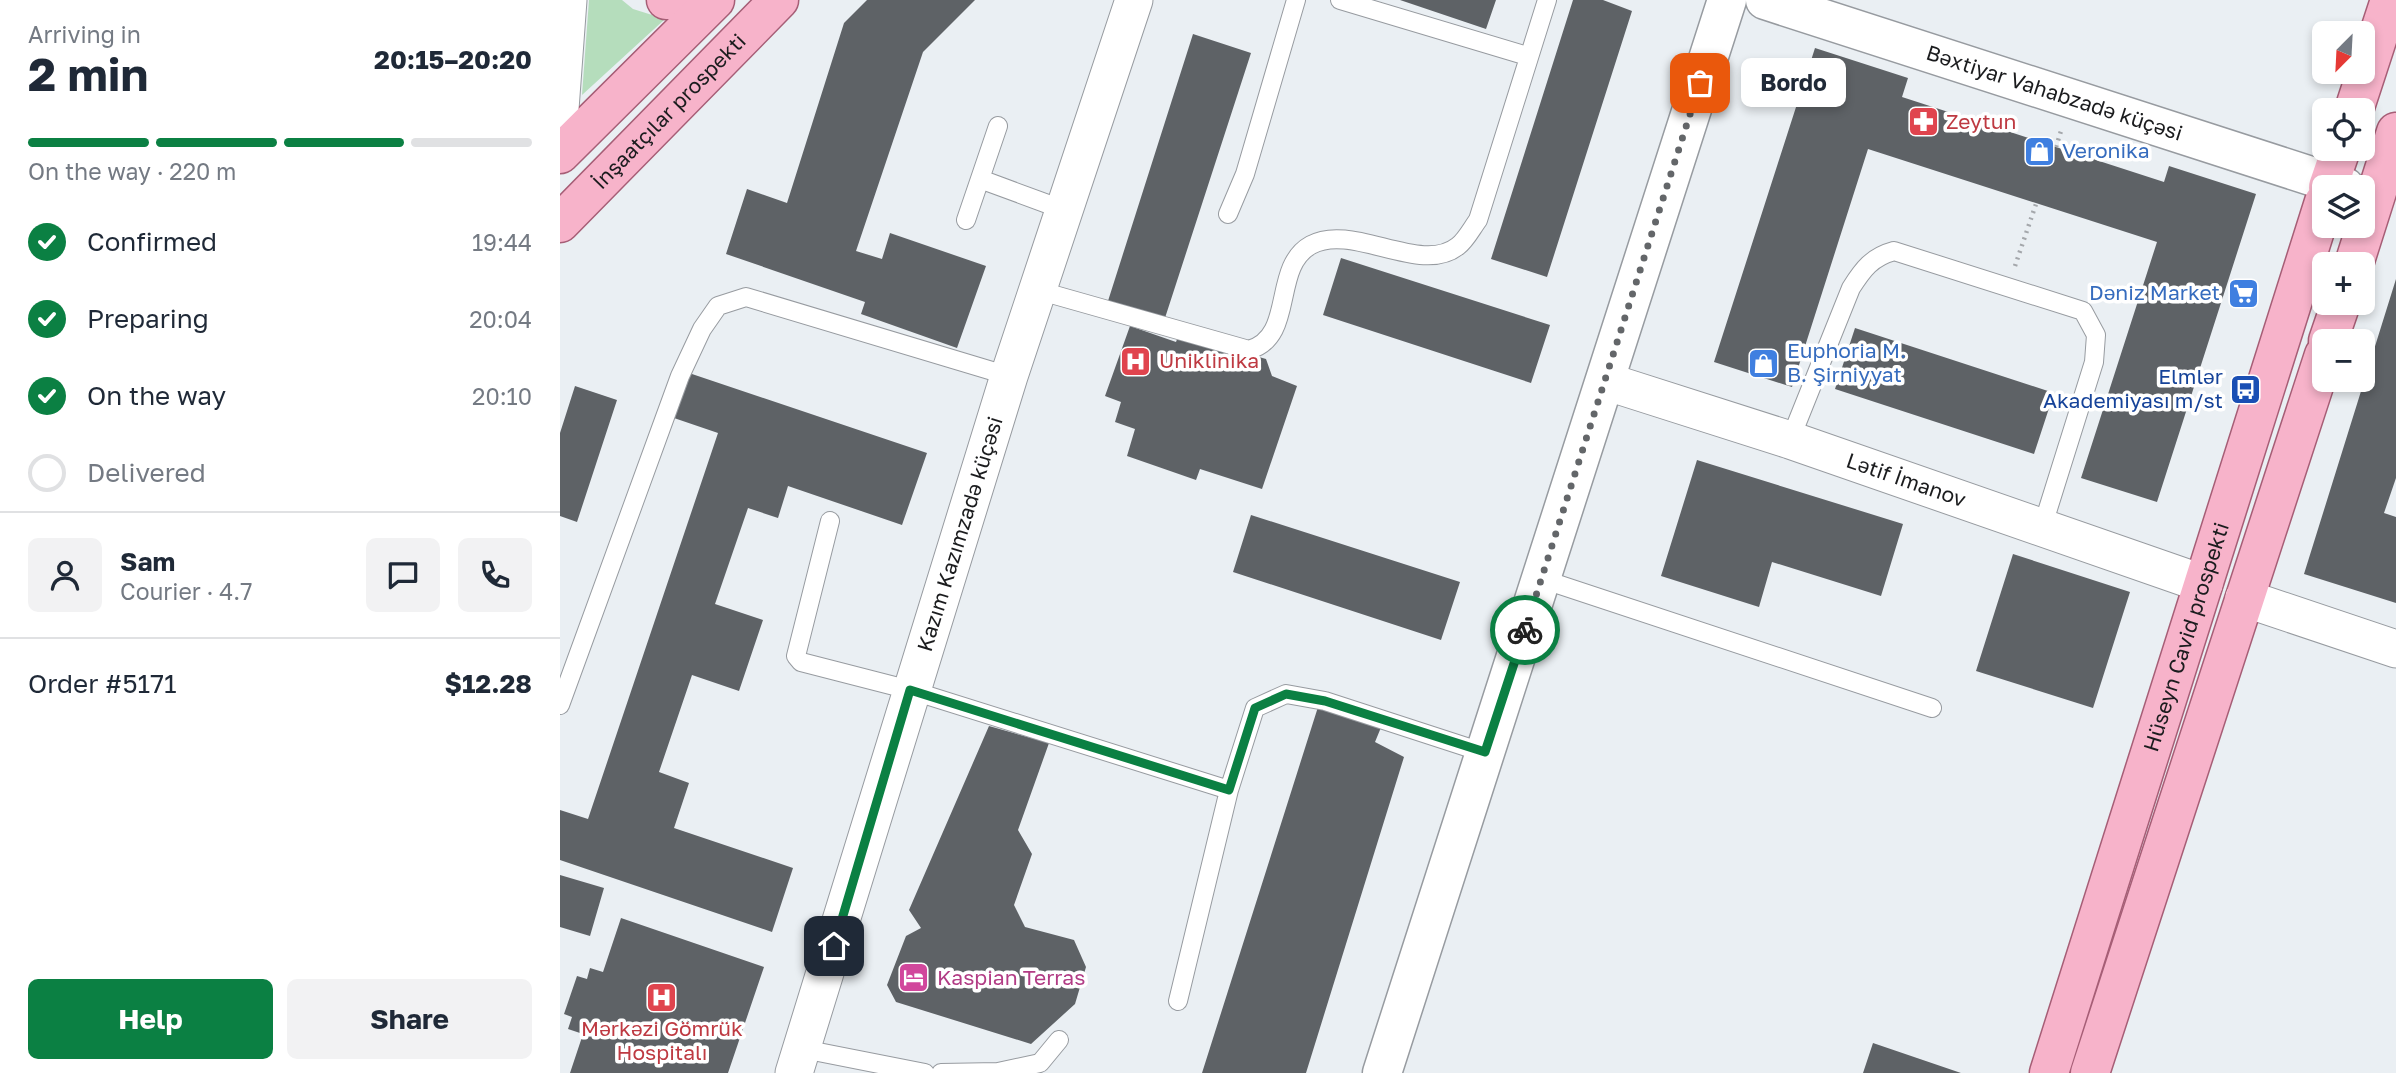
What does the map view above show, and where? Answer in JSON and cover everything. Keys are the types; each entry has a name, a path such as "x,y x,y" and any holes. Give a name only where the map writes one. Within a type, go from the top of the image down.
{"main road":[{"path":"666,0 684,0"},
{"path":"560,154 715,0"},
{"name":"İnşaatçılar prospekti","path":"560,223 779,0"},
{"path":"2358,98 2390,0"},
{"name":"Hüseyn Cavid prospekti","path":"2361,175 2396,132"},
{"name":"Hüseyn Cavid prospekti","path":"2049,1073 2204,584 2332,238"},
{"name":"Hüseyn Cavid prospekti","path":"2090,1073 2312,392"}],"street":[{"path":"560,109 568,0"},
{"name":"Kazım Kazımzadə küçəsi","path":"799,1061 910,690 1009,376 1134,0"},
{"path":"1382,1073 1727,0"},
{"name":"Bəxtiyar Vahabzadə küçəsi","path":"1765,0 2312,176"},
{"name":"Lətif İmanov","path":"1605,382 1790,440 2204,584"},
{"path":"2245,598 2396,649"}],"lane":[{"path":"1228,214 1245,174 1296,0"},
{"path":"1340,0 1527,57"},
{"path":"1037,290 1249,351 1261,347 1276,329 1297,256 1312,244 1339,239 1437,255 1458,246 1478,220 1547,0"},
{"path":"966,220 998,126"},
{"path":"980,179 1064,210"},
{"path":"1790,440 1851,288 1863,269 1878,256 1894,251 2083,311 2096,335 2094,362 2042,528"},
{"path":"560,705 680,376 702,329 718,306 746,297 1009,376"},
{"path":"830,521 796,656 801,662 910,690 1229,790"},
{"path":"1542,579 1932,708"},
{"path":"1178,1000 1229,790 1255,708 1286,694 1325,701 1485,752"},
{"path":"941,1073 998,1072 1040,1063 1059,1040"},
{"path":"799,1061 926,1073"}],"path":[{"path":"2008,287 2036,204"}],"green space":[{"path":"589,0 622,0 633,9 665,19 582,95"}],"building":[{"path":"867,0 975,0 923,52 856,251 882,259 890,233 986,266 957,348 861,314 865,302 726,254 747,189 787,203 844,23"},
{"path":"1400,0 1496,0 1486,29"},
{"path":"1573,0 1603,0 1632,11 1547,277 1491,259"},
{"path":"1193,34 1251,53 1164,321 1108,301"},
{"path":"1815,48 1908,78 1902,97 2164,182 2169,166 2256,194 2157,502 2081,478 2157,242 1868,149 1792,387 1714,362"},
{"path":"1341,258 1550,325 1531,383 1323,315"},
{"path":"2396,279 2396,478 2384,513 2396,517 2396,603 2304,574 2361,392 2375,392 2375,346"},
{"path":"1130,326 1176,342 1179,334 1266,359 1272,376 1297,386 1262,489 1200,469 1196,480 1127,456 1135,429 1115,422 1121,402 1105,396"},
{"path":"1855,328 2054,393 2034,454 1835,389"},
{"path":"689,373 927,453 902,525 788,486 778,518 748,508 715,604 763,620 739,691 692,675 659,772 689,783 674,828 793,868 772,932 560,860 560,810 588,819 718,433 674,418"},
{"path":"575,386 617,400 577,522 560,516 560,433"},
{"path":"1697,460 1903,524 1881,596 1772,562 1759,607 1661,576"},
{"path":"1251,515 1460,582 1441,640 1233,572"},
{"path":"2013,554 2130,592 2093,708 1976,671"},
{"path":"1318,707 1382,725 1375,742 1404,757 1306,1073 1202,1073"},
{"path":"989,726 1049,743 1018,830 1032,854 1014,905 1025,927 1074,940 1086,967 1075,1004 1031,1044 896,1002 887,985 906,936 921,928 909,910"},
{"path":"560,875 604,888 590,936 560,927"},
{"name":"Mərkəzi Gömrük Hospitalı","path":"621,918 764,967 728,1073 570,1073 583,1034 568,1029 572,1017 564,1014 577,976 587,979 590,968 603,972"},
{"path":"1873,1043 1961,1073 1863,1073"}],"way so far":[{"path":"1525,630 1700,83"}],"place":[{"name":"Bordo","path":"1700,83"},
{"name":"Zeytun","path":"1923,122"},
{"name":"Veronika","path":"2039,151"},
{"name":"Dəniz Market","path":"2243,293"},
{"name":"Uniklinika","path":"1136,361"},
{"name":"Euphoria M. B. Şirniyyat","path":"1764,363"},
{"name":"Elmlər Akademiyası m/st","path":"2246,389"},
{"name":"Kaspian Terras","path":"914,978"},
{"name":"Mərkəzi Gömrük Hospitalı","path":"662,997"}],"route":[{"path":"834,946 910,690 1229,790 1255,708 1286,694 1325,701 1485,752 1525,630"}]}
